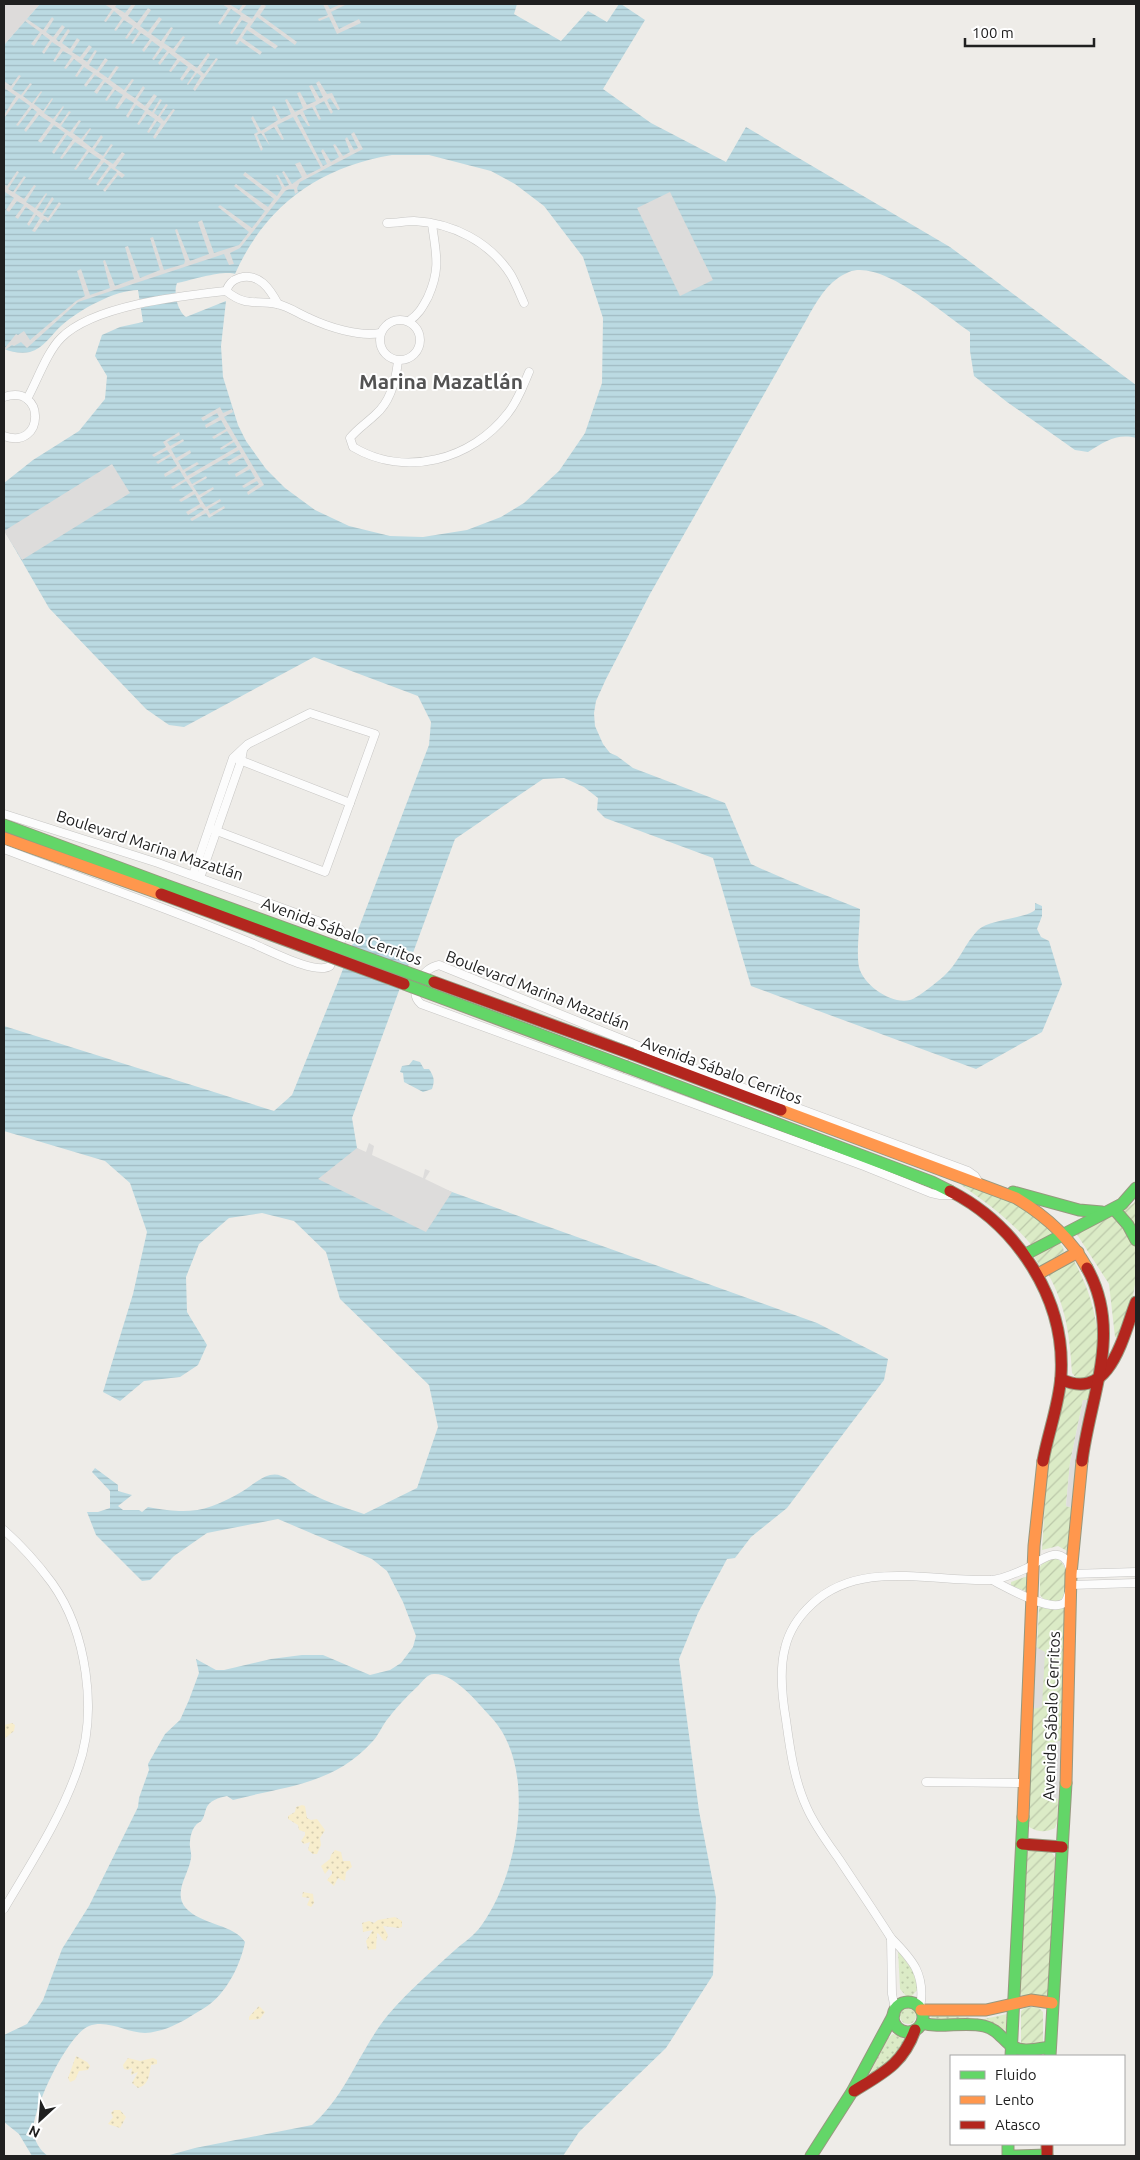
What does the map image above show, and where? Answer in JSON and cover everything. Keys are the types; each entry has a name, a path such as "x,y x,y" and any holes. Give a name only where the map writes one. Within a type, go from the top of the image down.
{"main road":[{"name":"Boulevard Marina Mazatlán","path":"10,824 162,888"},
{"name":"Boulevard Marina Mazatlán","path":"5,844 162,888"},
{"name":"Avenida Sábalo Cerritos","path":"162,888 632,1054 738,1089 998,1190 1025,1203 1063,1234 1078,1252 1093,1278 1100,1302 1104,1341 1100,1378 1086,1428 1080,1466 1071,1579 1068,1754 1050,2052"},
{"name":"Avenida Sábalo Cerritos","path":"162,888 627,1067 732,1112 923,1179 958,1195 999,1226 1026,1254 1038,1274 1053,1311 1060,1352 1062,1379 1044,1457 1033,1564 1015,2004 1011,2051"},
{"path":"1026,1254 1110,1210 1129,1198 1136,1188"},
{"path":"998,1190 1030,1195 1067,1208 1084,1211 1110,1210 1128,1225 1136,1240"},
{"path":"1038,1274 1078,1252"},
{"name":"Avenida Sábalo Cerritos","path":"1100,1378 1113,1356 1136,1302"},
{"path":"1062,1379 1078,1386 1087,1385 1100,1378"},
{"path":"1022,1844 1062,1847"},
{"path":"811,2156 852,2092 894,2012 903,2003 908,2002 921,2009 986,2010 1031,2000 1052,2003"},
{"path":"852,2092 895,2065 904,2057 919,2026 921,2009"},
{"path":"894,2012 893,2019 898,2028 906,2032 919,2026 928,2025 981,2026 1001,2033 1011,2051 1050,2052"},
{"path":"1014,2156 1047,2152"}],"street":[{"path":"387,224 413,221 432,224 457,230 476,239 503,263 512,276 524,303"},
{"path":"27,399 57,343 62,338 93,319 135,305 179,296 226,291 235,298 245,302 278,304 328,325 372,335 380,333 394,321 409,321 420,314 436,277 436,255 432,224"},
{"path":"226,291 233,280 245,276 254,277 266,284 278,304"},
{"path":"380,333 382,349 389,357 398,361 410,358 418,350 420,344 419,333 409,321"},
{"path":"398,361 397,372 386,402 378,412 352,435 350,443 353,448 359,451 393,462 434,461 475,445 499,424 518,398 529,372"},
{"path":"4,397 15,394 27,399 32,404 36,414 31,430 19,438 4,436"},
{"path":"310,713 375,734 325,872 213,829 233,758 248,744 310,713"},
{"path":"196,876 241,761 243,750"},
{"path":"233,758 350,803"},
{"name":"Boulevard Marina Mazatlán","path":"4,814 10,824 196,876 340,929 344,934 330,966 320,969 294,962 5,844"},
{"name":"Boulevard Marina Mazatlán","path":"732,1112 422,1004 417,1000 415,990 425,971 439,965 648,1050 738,1089"},
{"path":"4,1530 25,1550 53,1584 67,1610 85,1660 88,1703 85,1746 62,1809 4,1908"},
{"path":"921,2009 922,1989 920,1975 905,1952 890,1938 818,1828 799,1787 791,1756 784,1704 782,1662 784,1650 794,1627 806,1609 824,1593 842,1583 885,1576 992,1580 1049,1556 1058,1555 1067,1561 1071,1579 1066,1601 1062,1604 1052,1605 1033,1600 992,1580"},
{"path":"1071,1579 1136,1572"},
{"path":"1071,1579 1136,1583"},
{"path":"926,1782 1024,1783"},
{"path":"890,1938 894,2012"}],"shaded area":[{"path":"4,4 40,4 4,45"},
{"path":"1083,1400 1088,1400 1083,1426 1074,1508 1066,1506 1070,1463"},
{"path":"1036,1647 1045,1652 1042,1707 1033,1709"},
{"path":"1062,1740 1058,1799 1049,1796 1053,1743"}],"green space":[{"path":"961,1181 1019,1203 1056,1232 1033,1247 1008,1221 960,1184"},
{"path":"1136,1198 1136,1233 1120,1212 1134,1203"},
{"path":"1111,1214 1130,1234 1136,1247 1136,1278 1132,1302 1118,1337 1115,1337 1109,1284 1076,1233"},
{"path":"1059,1243 1063,1247 1064,1252 1040,1266 1033,1255"},
{"path":"1074,1261 1087,1288 1097,1329 1098,1373 1092,1379 1084,1382 1077,1379 1072,1373 1066,1322 1059,1298 1048,1274"},
{"path":"1067,1384 1080,1391 1094,1388 1088,1400 1083,1400 1070,1463 1066,1506 1074,1508 1071,1553 1058,1546 1042,1550 1051,1442"},
{"path":"1054,1557 1065,1568 1065,1595 1059,1601 1049,1602 1040,1595 1040,1567 1043,1562"},
{"path":"1028,1576 1026,1591 1011,1586 1011,1582"},
{"path":"1041,1606 1055,1610 1066,1607 1062,1740 1053,1743 1049,1796 1058,1799 1057,1823 1055,1828 1048,1831 1035,1830 1029,1827 1028,1818 1039,1608"},
{"path":"1048,1848 1055,1857 1049,1996 1034,1998 1020,1994 1026,1853 1030,1850"},
{"path":"898,1950 918,1978 919,1988 912,1996 906,1996 900,1989"},
{"path":"1032,2007 1039,2008 1043,2012 1043,2045 1021,2045 1021,2011"},
{"path":"908,2008 914,2010 916,2016 914,2022 908,2024 902,2022 900,2016 902,2010"},
{"path":"933,2014 984,2019 1007,2014 1006,2030 986,2023 931,2018"},
{"path":"893,2034 899,2035 906,2041 905,2051 867,2080 886,2040"}],"sand":[{"path":"12,1723 15,1725 14,1731 4,1739 4,1725"},
{"path":"305,1806 307,1818 311,1820 317,1819 325,1830 320,1838 321,1845 317,1854 313,1854 308,1850 310,1842 304,1844 301,1841 305,1832 299,1830 298,1825 288,1819 288,1816 295,1812 296,1807"},
{"path":"335,1850 341,1852 343,1861 350,1861 352,1867 346,1872 345,1881 338,1878 334,1886 327,1880 332,1871 329,1869 325,1874 321,1866 330,1859"},
{"path":"303,1892 313,1894 314,1903 311,1907 307,1905 310,1898 302,1897"},
{"path":"395,1917 402,1921 402,1927 383,1926 388,1935 386,1941 377,1933 376,1949 368,1950 366,1941 373,1930 363,1932 362,1923 369,1921 374,1923 378,1920"},
{"path":"259,2006 265,2012 260,2019 249,2020 249,2017"},
{"path":"76,2056 87,2062 90,2066 88,2070 79,2071 75,2080 70,2082 68,2078"},
{"path":"128,2058 140,2061 153,2058 157,2060 157,2064 151,2065 148,2079 142,2087 138,2088 132,2083 138,2072 131,2075 132,2068 124,2069 123,2065"},
{"path":"114,2110 120,2110 126,2117 120,2128 108,2124 113,2117 111,2113"}],"water":[{"path":"40,4 517,4 514,14 561,41 588,11 607,22 619,4 621,4 645,20 603,89 651,123 726,162 746,127 950,247 1136,385 1136,438 1117,438 1105,442 1088,452 1075,450 974,376 970,351 970,332 912,290 878,273 862,270 842,275 830,285 816,304 650,594 606,679 596,701 594,713 595,726 603,744 610,753 633,768 725,803 751,864 860,909 859,967 872,987 887,997 903,1001 918,996 949,971 969,941 983,926 1030,913 1035,910 1035,903 1042,906 1042,916 1037,929 1041,937 1049,941 1062,984 1042,1032 976,1069 751,986 713,858 605,818 597,810 598,798 584,787 564,778 543,779 455,839 352,1118 357,1148 379,1163 424,1182 817,1323 888,1359 884,1380 787,1508 751,1537 735,1558 727,1559 698,1613 679,1659 699,1811 716,1898 713,1975 666,2048 579,2132 563,2156 166,2156 195,2148 312,2125 324,2113 344,2086 369,2042 388,2015 420,1981 476,1933 494,1904 505,1878 513,1850 518,1821 519,1791 515,1763 506,1738 473,1697 450,1678 434,1674 425,1678 401,1703 372,1742 341,1767 325,1776 290,1787 233,1800 227,1796 209,1803 202,1820 195,1827 190,1838 190,1865 182,1885 181,1898 189,1911 196,1916 227,1928 240,1936 245,1942 237,1967 228,1984 208,2006 183,2021 162,2030 145,2033 110,2025 96,2024 80,2032 53,2073 35,2120 33,2131 35,2138 40,2148 48,2156 32,2156 19,2134 4,2122 4,2035 27,2024 43,2000 62,1949 89,1906 138,1807 139,1798 149,1770 148,1764 165,1734 180,1720 189,1700 199,1673 196,1659 216,1670 224,1670 271,1659 302,1655 323,1655 370,1675 390,1670 401,1663 413,1647 416,1636 403,1602 387,1571 372,1559 278,1519 207,1533 174,1556 150,1580 142,1581 96,1535 87,1512 98,1512 110,1508 110,1491 92,1472 95,1468 118,1485 118,1491 132,1495 118,1506 123,1510 139,1510 142,1512 148,1507 176,1511 198,1510 230,1498 263,1478 274,1474 286,1478 324,1500 364,1514 417,1488 438,1427 429,1385 340,1299 326,1252 294,1221 262,1213 229,1218 199,1244 186,1277 187,1312 207,1345 198,1365 180,1377 144,1381 120,1401 103,1392 133,1294 147,1232 130,1183 105,1161 4,1131 4,1026 274,1111 292,1095 338,982 429,745 431,722 418,696 314,657 184,727 169,725 146,709 49,608 4,530 4,483 33,460 79,431 105,399 107,376 95,356 102,335 120,327 143,322 138,290 129,291 108,297 78,313 35,350 20,353 4,349 4,45","holes":["392,155 429,155 491,171 515,184 544,206 583,257 603,318 602,383 585,433 559,471 524,503 501,517 467,530 423,537 390,536 349,526 315,510 285,488 266,469 246,441 238,425 223,377 221,346 226,301 186,317 179,307 176,287 177,283 201,277 224,273 235,274 247,250 262,228 297,194 318,180 341,169"]},
{"path":"413,1060 420,1062 424,1069 429,1069 434,1079 432,1089 423,1092 404,1082 403,1073 400,1072 402,1066 409,1065"}],"pier":[{"path":"104,4 117,4 115,7 125,13 132,4 136,4 128,16 137,23 148,8 151,10 140,26 148,32 159,17 162,19 151,34 161,41 171,27 173,28 164,43 173,49 183,36 185,37 175,52 197,68 208,53 210,55 200,70 204,74 216,58 218,59 195,91 193,89 201,76 197,73 188,85 195,72 191,69 182,81 180,79 188,67 180,61 171,72 169,71 177,59 169,53 160,65 158,63 167,51 163,48 154,60 152,59 160,47 152,41 144,52 142,50 150,39 141,33 133,44 131,43 139,31 135,28 127,39 125,38 133,26 124,20 116,31 114,30 122,18 114,11 106,22 104,21 112,9"},
{"path":"222,4 229,4 239,10 243,4 247,4 241,12 252,19 262,4 266,6 260,15 297,42 295,45 257,17 250,27 278,46 275,49 247,30 242,38 262,52 260,55 240,41 237,45 235,43 248,23 242,20 232,34 230,33 241,16 231,9 220,25 218,23 228,8"},
{"path":"323,4 327,4 330,9 341,4 347,4 331,12 339,29 359,19 361,23 337,34 329,17 319,21 318,19 328,15"},
{"path":"52,17 54,19 46,32 53,37 62,25 65,27 56,39 59,42 68,29 70,31 62,43 70,49 77,38 80,40 72,52 80,57 89,45 92,47 83,59 87,62 95,50 97,51 89,65 97,70 105,58 108,60 99,72 108,78 116,66 119,67 110,80 124,90 132,79 134,80 126,92 135,98 143,86 145,88 137,100 145,106 154,94 157,96 148,109 152,112 160,99 162,100 154,113 158,116 166,104 168,105 160,117 164,121 173,109 175,110 155,139 153,137 161,124 157,121 149,133 147,132 155,119 147,114 139,125 137,124 145,111 136,105 128,118 126,116 134,103 126,98 118,109 115,108 123,95 115,90 107,101 105,100 113,88 105,82 97,94 94,92 103,80 95,75 86,87 84,85 93,73 84,67 77,77 75,76 82,65 74,59 66,69 64,68 72,56 63,51 55,62 53,61 61,48 52,42 44,54 42,52 50,40 42,34 34,46 31,44 40,32 25,21 27,19 43,30"},
{"path":"19,75 21,76 12,89 21,95 30,83 32,84 23,96 32,103 41,91 34,104 43,111 53,99 44,113 53,119 64,107 55,121 60,124 69,111 71,112 61,126 70,132 79,120 81,121 73,133 81,139 90,128 83,141 92,148 101,135 103,137 94,150 103,156 111,144 113,145 104,158 113,164 122,152 125,154 115,168 125,175 122,178 118,175 105,192 103,190 117,172 111,168 98,186 96,184 109,166 104,162 90,180 88,179 101,160 89,152 76,170 74,169 87,150 75,142 62,159 60,158 73,139 67,135 54,154 52,152 65,133 54,125 41,143 38,141 51,123 39,115 26,132 24,130 37,112 32,108 18,126 16,125 30,106 19,98 5,117 4,115 16,96 4,88 4,81 11,86"},
{"path":"319,81 327,94 332,93 340,109 338,110 330,98 327,100 333,112 331,114 324,101 315,106 321,119 319,120 312,107 303,111 310,126 308,126 300,114 297,116 323,166 327,164 321,151 323,149 331,162 339,157 333,145 335,144 343,156 350,152 345,139 347,137 354,150 358,148 351,134 354,132 363,149 300,182 297,188 298,192 295,194 294,189 285,191 240,248 230,253 234,264 229,265 224,254 78,302 27,348 21,342 4,349 16,334 18,335 24,331 30,340 76,301 85,296 77,271 81,269 90,295 110,288 103,261 105,260 115,286 134,279 125,247 128,246 140,278 160,270 150,238 153,237 164,270 184,264 185,261 175,230 177,229 190,261 209,254 198,222 202,220 214,253 239,245 249,232 218,207 220,205 252,228 265,211 234,186 236,184 268,207 274,199 243,175 245,172 277,196 282,188 276,175 278,175 285,187 289,185 282,172 284,171 292,184 302,177 295,164 300,162 307,175 321,168 293,117 277,125 284,139 282,140 274,127 264,133 270,146 261,133 257,135 263,149 261,151 254,134 258,132 251,118 253,116 261,131 278,120 272,107 274,106 281,119 291,114 285,100 287,99 295,112 303,108 297,93 300,92 307,105 316,101 309,86 312,85 320,99 323,97 316,83"},
{"path":"17,171 19,172 8,189 13,192 24,176 26,177 15,193 24,199 34,185 36,186 26,202 35,208 46,193 37,210 42,213 52,197 54,199 43,215 48,218 59,202 61,204 48,222 44,219 35,232 32,231 40,218 36,215 29,226 27,224 34,213 26,207 18,219 15,217 24,205 17,201 9,212 6,210 14,198 5,192 4,194 4,184 7,186"},
{"path":"670,192 713,280 680,296 637,208"},
{"path":"220,407 223,413 232,409 233,412 224,417 264,485 248,495 247,492 259,484 257,481 244,488 242,486 255,478 250,469 236,477 235,474 248,466 243,457 229,465 227,462 241,454 239,450 189,479 192,484 206,476 207,478 193,486 199,495 213,487 214,489 200,498 206,507 220,499 221,501 208,509 210,514 224,506 225,508 209,518 206,513 192,521 190,519 204,510 201,507 188,515 186,512 200,504 195,494 181,502 179,500 193,491 186,481 173,489 171,487 185,479 179,469 165,477 164,474 177,466 171,456 158,464 156,462 170,454 167,450 154,457 152,455 166,447 163,442 179,432 180,435 167,442 170,446 183,439 184,441 171,449 176,458 190,450 191,453 178,461 183,470 197,462 199,464 185,472 187,476 237,447 234,442 221,450 220,448 233,440 227,431 214,439 212,437 226,429 221,420 206,428 205,425 219,417 217,413 203,421 201,418"},
{"path":"112,464 130,493 22,560 4,531"},
{"path":"369,1143 374,1146 372,1155 423,1178 425,1169 430,1171 425,1179 452,1192 426,1232 318,1179 357,1148 366,1152"}],"traffic: fast":[{"path":"4,825 163,884"},
{"path":"163,884 434,982"},
{"path":"404,984 627,1067"},
{"path":"627,1067 932,1182 950,1191"},
{"path":"1026,1254 1122,1204 1136,1188"},
{"path":"1013,1192 1079,1210 1102,1212"},
{"path":"1114,1209 1128,1225 1136,1240"},
{"path":"1050,2055 1066,1783"},
{"path":"1011,2055 1023,1817"},
{"path":"908,2002 914,2003 922,2011 923,2017 922,2023 914,2031 908,2032 902,2031 894,2023 893,2017 894,2011 902,2003 908,2002"},
{"path":"811,2156 852,2092 894,2014"},
{"path":"922,2023 929,2025 968,2024 984,2026 995,2031 1009,2044 1018,2049 1029,2050 1050,2047"},
{"path":"1008,2145 1008,2156"},
{"path":"1014,2156 1047,2155"}],"traffic: slow":[{"path":"4,838 161,894"},
{"path":"781,1110 1016,1198 1056,1228 1073,1247 1087,1268"},
{"path":"1038,1274 1078,1252"},
{"path":"1023,1817 1034,1546 1043,1461"},
{"path":"1066,1783 1071,1574 1082,1461"},
{"path":"921,2010 986,2010 1031,2000 1052,2003"}],"traffic: jam":[{"path":"161,894 404,984"},
{"path":"434,982 632,1054"},
{"path":"632,1054 781,1110"},
{"path":"950,1191 996,1223 1016,1244 1032,1267 1046,1293 1055,1319 1060,1347 1061,1376 1058,1398 1043,1461"},
{"path":"1082,1461 1097,1388 1103,1340 1103,1316 1097,1292 1087,1268"},
{"path":"1061,1379 1078,1384 1092,1382 1103,1374 1119,1348 1136,1302"},
{"path":"1022,1844 1062,1847"},
{"path":"854,2091 891,2067 910,2042 915,2030"},
{"path":"1047,2145 1047,2156"}],"district":[{"name":"Marina Mazatlán","path":"441,381"}]}
